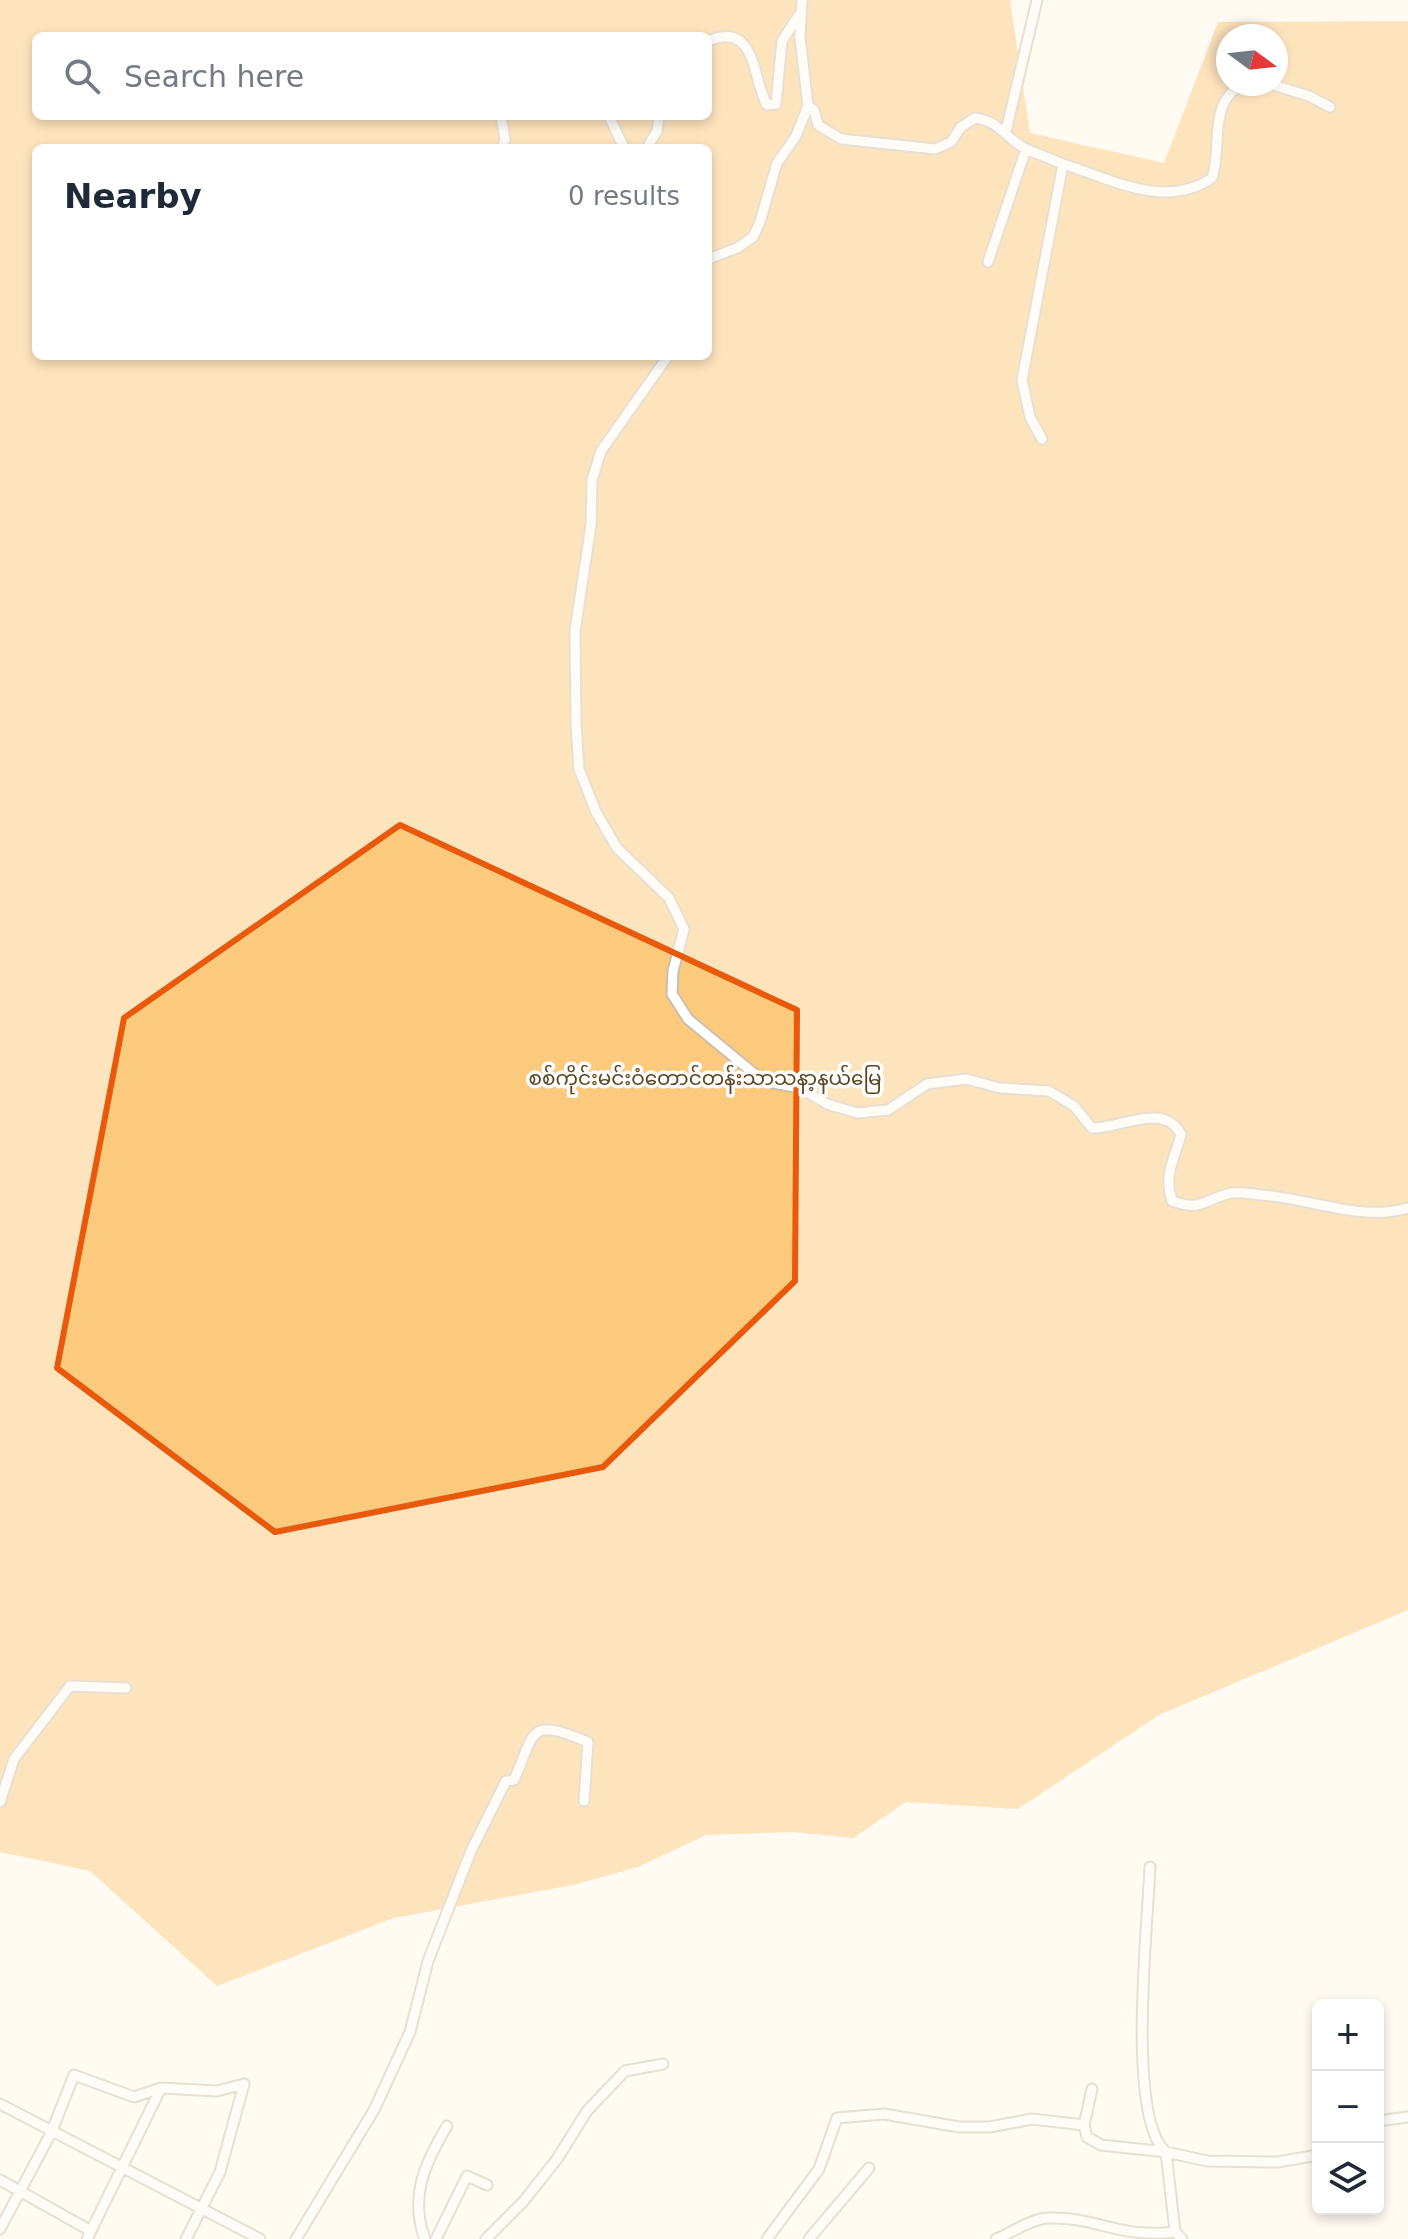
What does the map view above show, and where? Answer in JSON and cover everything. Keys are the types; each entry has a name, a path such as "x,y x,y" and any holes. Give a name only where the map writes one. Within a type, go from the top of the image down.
{"street":[{"path":"1006,131 1037,0"},
{"path":"712,40 729,36 737,38 751,56 767,105 776,104 782,41 792,29 802,3"},
{"path":"712,257 737,248 753,237 777,163 796,136 808,106 800,37 802,3"},
{"path":"1288,90 1330,107"},
{"path":"808,106 814,110 818,125 841,139 935,149 951,142 961,127 975,118 1006,131 1015,143 1026,149 1158,194 1194,188 1212,178 1218,152 1220,111 1228,96"},
{"path":"502,120 504,144"},
{"path":"611,120 622,144"},
{"path":"649,144 657,131 658,120"},
{"path":"988,262 1026,149"},
{"path":"1042,439 1030,417 1022,380 1063,164"},
{"path":"665,360 601,451 592,480 591,525 575,631 576,724 579,769 596,812 617,848 669,898 684,929 673,971 672,994 688,1019 763,1081 800,1088 827,1104 857,1113 888,1110 927,1084 966,1079 1000,1088 1049,1091 1074,1106 1092,1128 1161,1117 1175,1123 1181,1134 1167,1173 1167,1187 1172,1201 1186,1206 1201,1206 1231,1193 1284,1196 1359,1213 1408,1208"},
{"path":"0,1802 14,1759 70,1686 126,1688"},
{"path":"296,2239 380,2097 410,2032 428,1961 471,1851 506,1781 514,1780 530,1736 550,1729 588,1742 584,1801"},
{"path":"996,2239 1043,2218 1066,2219 1119,2236 1179,2235 1166,2152 1158,2145 1143,2088 1150,1867"},
{"path":"486,2239 523,2202 557,2159 587,2111 625,2071 663,2064"},
{"path":"0,2229 51,2133 74,2075 134,2097 161,2088 217,2091 244,2084 220,2172 186,2239"},
{"path":"0,2180 89,2235 161,2088"},
{"path":"1092,2089 1084,2125 1087,2137 1101,2145 1166,2152 1207,2161 1278,2162 1312,2156"},
{"path":"0,2104 260,2239"},
{"path":"767,2239 819,2169 837,2118 884,2114 959,2127 990,2127 1032,2119 1084,2125"},
{"path":"1384,2120 1408,2117"},
{"path":"425,2239 416,2205 425,2162 447,2126"},
{"path":"809,2239 869,2168"},
{"path":"436,2239 467,2176 487,2185"}],"highlighted area":[{"path":"400,825 797,1010 795,1281 603,1467 275,1532 57,1368 124,1018"}],"green space":[{"name":"စစ်ကိုင်းမင်းဝံတောင်တန်းသာသနာ့နယ်မြေ","path":"0,0 1010,0 1030,133 1164,163 1216,27 1216,96 1288,96 1288,24 1218,22 1408,21 1408,1610 1159,1715 1018,1809 906,1802 853,1838 794,1832 706,1835 638,1867 573,1885 394,1918 217,1986 90,1871 0,1852"}]}
